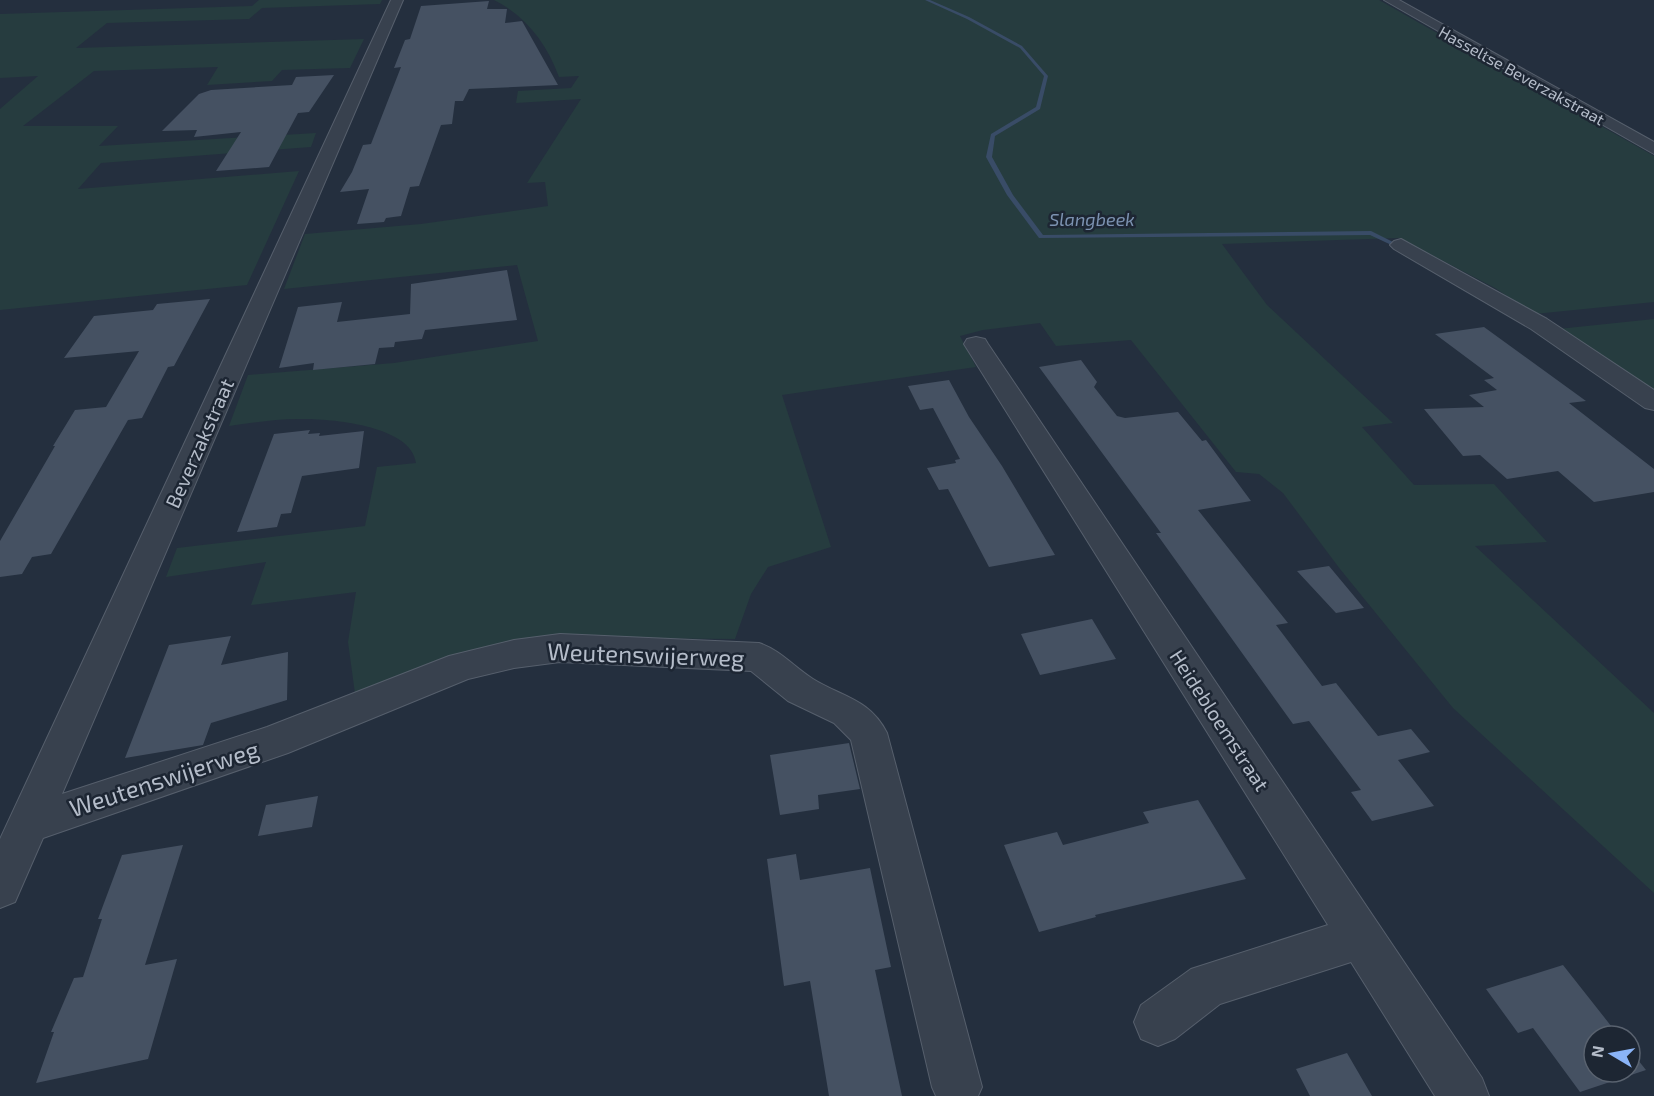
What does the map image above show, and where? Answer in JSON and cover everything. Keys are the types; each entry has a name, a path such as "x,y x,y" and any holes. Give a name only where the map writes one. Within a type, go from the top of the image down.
{"street":[{"name":"Beverzakstraat","path":"0,887 397,0"},
{"name":"Hasseltse Beverzakstraat","path":"1390,0 1654,149"},
{"path":"1401,244 1539,324 1654,402"},
{"name":"Heidebloemstraat","path":"976,344 1464,1096"},
{"name":"Weutenswijerweg","path":"28,824 275,741 462,666 514,654 560,648 759,657 801,690 847,712 868,733 957,1087"},
{"path":"1158,1022 1207,986 1360,937"}],"green space":[{"path":"259,0 382,0 380,4 262,8 249,19 107,23 76,48 364,39 350,68 282,70 272,81 207,85 218,67 94,71 23,126 118,126 99,146 316,133 311,147 101,163 78,189 299,171 247,285 0,310 0,109 38,76 0,78 0,14 252,6"},
{"path":"494,0 1379,0 1654,156 1654,302 1534,314 1495,288 1399,238 1222,244 1267,305 1393,423 1362,427 1414,485 1494,484 1547,542 1475,546 1654,713 1654,893 1453,708 1340,569 1283,493 1259,474 1236,472 1131,340 1056,346 1040,323 983,330 960,336 976,367 782,395 831,547 768,567 751,594 735,639 606,638 356,701 348,642 356,592 251,605 266,562 166,577 177,548 365,526 377,467 416,463 411,450 400,440 385,432 347,422 289,419 229,426 248,375 394,363 538,341 517,265 284,289 305,234 421,224 548,206 545,182 527,183 581,99 516,103 518,91 571,88 579,76 559,77 542,42 534,32 516,14"},
{"path":"1654,319 1654,394 1558,329"}],"building":[{"path":"489,1 487,9 507,9 505,23 522,21 558,85 469,89 463,101 455,101 452,124 441,125 419,186 410,187 401,216 386,218 384,222 357,224 369,189 340,192 352,172 363,145 371,144 401,67 394,68 405,40 410,39 421,6"},
{"path":"334,75 309,112 298,113 269,167 216,171 241,132 194,137 197,130 162,131 199,94 211,90 292,85 296,77"},
{"path":"507,270 517,320 425,330 422,339 395,342 394,347 379,348 375,364 313,370 314,363 279,368 298,307 342,302 337,322 410,314 411,284"},
{"path":"210,299 174,366 168,367 142,418 128,420 51,554 32,557 22,574 0,577 0,541 75,410 106,407 139,351 64,358 94,316 153,310 157,304"},
{"path":"1484,327 1586,401 1569,403 1654,469 1654,492 1594,502 1558,471 1507,479 1480,455 1463,456 1424,409 1484,407 1469,395 1497,390 1484,380 1494,378 1435,334"},
{"path":"1081,360 1097,382 1094,387 1117,416 1125,418 1178,412 1202,441 1206,440 1251,501 1198,510 1288,623 1276,625 1322,686 1336,683 1378,736 1411,729 1430,752 1398,760 1434,806 1372,821 1351,792 1361,790 1309,721 1293,724 1156,533 1161,533 1039,367"},
{"path":"949,380 969,417 1002,466 1055,555 989,567 948,489 939,490 927,468 956,463 955,460 960,459 933,408 920,410 908,386"},
{"path":"310,430 308,434 320,433 319,436 364,431 359,468 302,476 291,513 281,514 277,527 237,532 274,434"},
{"path":"1329,566 1364,608 1336,613 1297,571"},
{"path":"1092,619 1116,659 1040,675 1021,634"},
{"path":"231,636 221,665 288,652 287,700 211,723 203,745 125,758 169,645"},
{"path":"849,743 860,789 818,795 819,809 780,815 770,755"},
{"path":"318,796 312,827 258,836 266,805"},
{"path":"1198,800 1246,879 1095,915 1096,917 1039,932 1004,845 1057,832 1063,845 1149,823 1143,812"},
{"path":"183,845 145,965 177,959 148,1059 36,1083 54,1032 51,1032 74,978 83,977 102,919 98,919 122,855"},
{"path":"796,854 800,880 870,868 891,967 875,970 902,1096 829,1096 810,981 784,986 767,859"},
{"path":"1563,965 1610,1024 1582,1024 1582,1084 1604,1084 1580,1092 1533,1028 1518,1033 1486,989"},
{"path":"1347,1053 1372,1096 1310,1096 1296,1069"}],"waterway":[{"name":"Slangbeek","path":"927,0 968,18 1021,47 1046,76 1038,108 993,135 989,157 1010,195 1041,237 1371,233 1402,248"}]}
